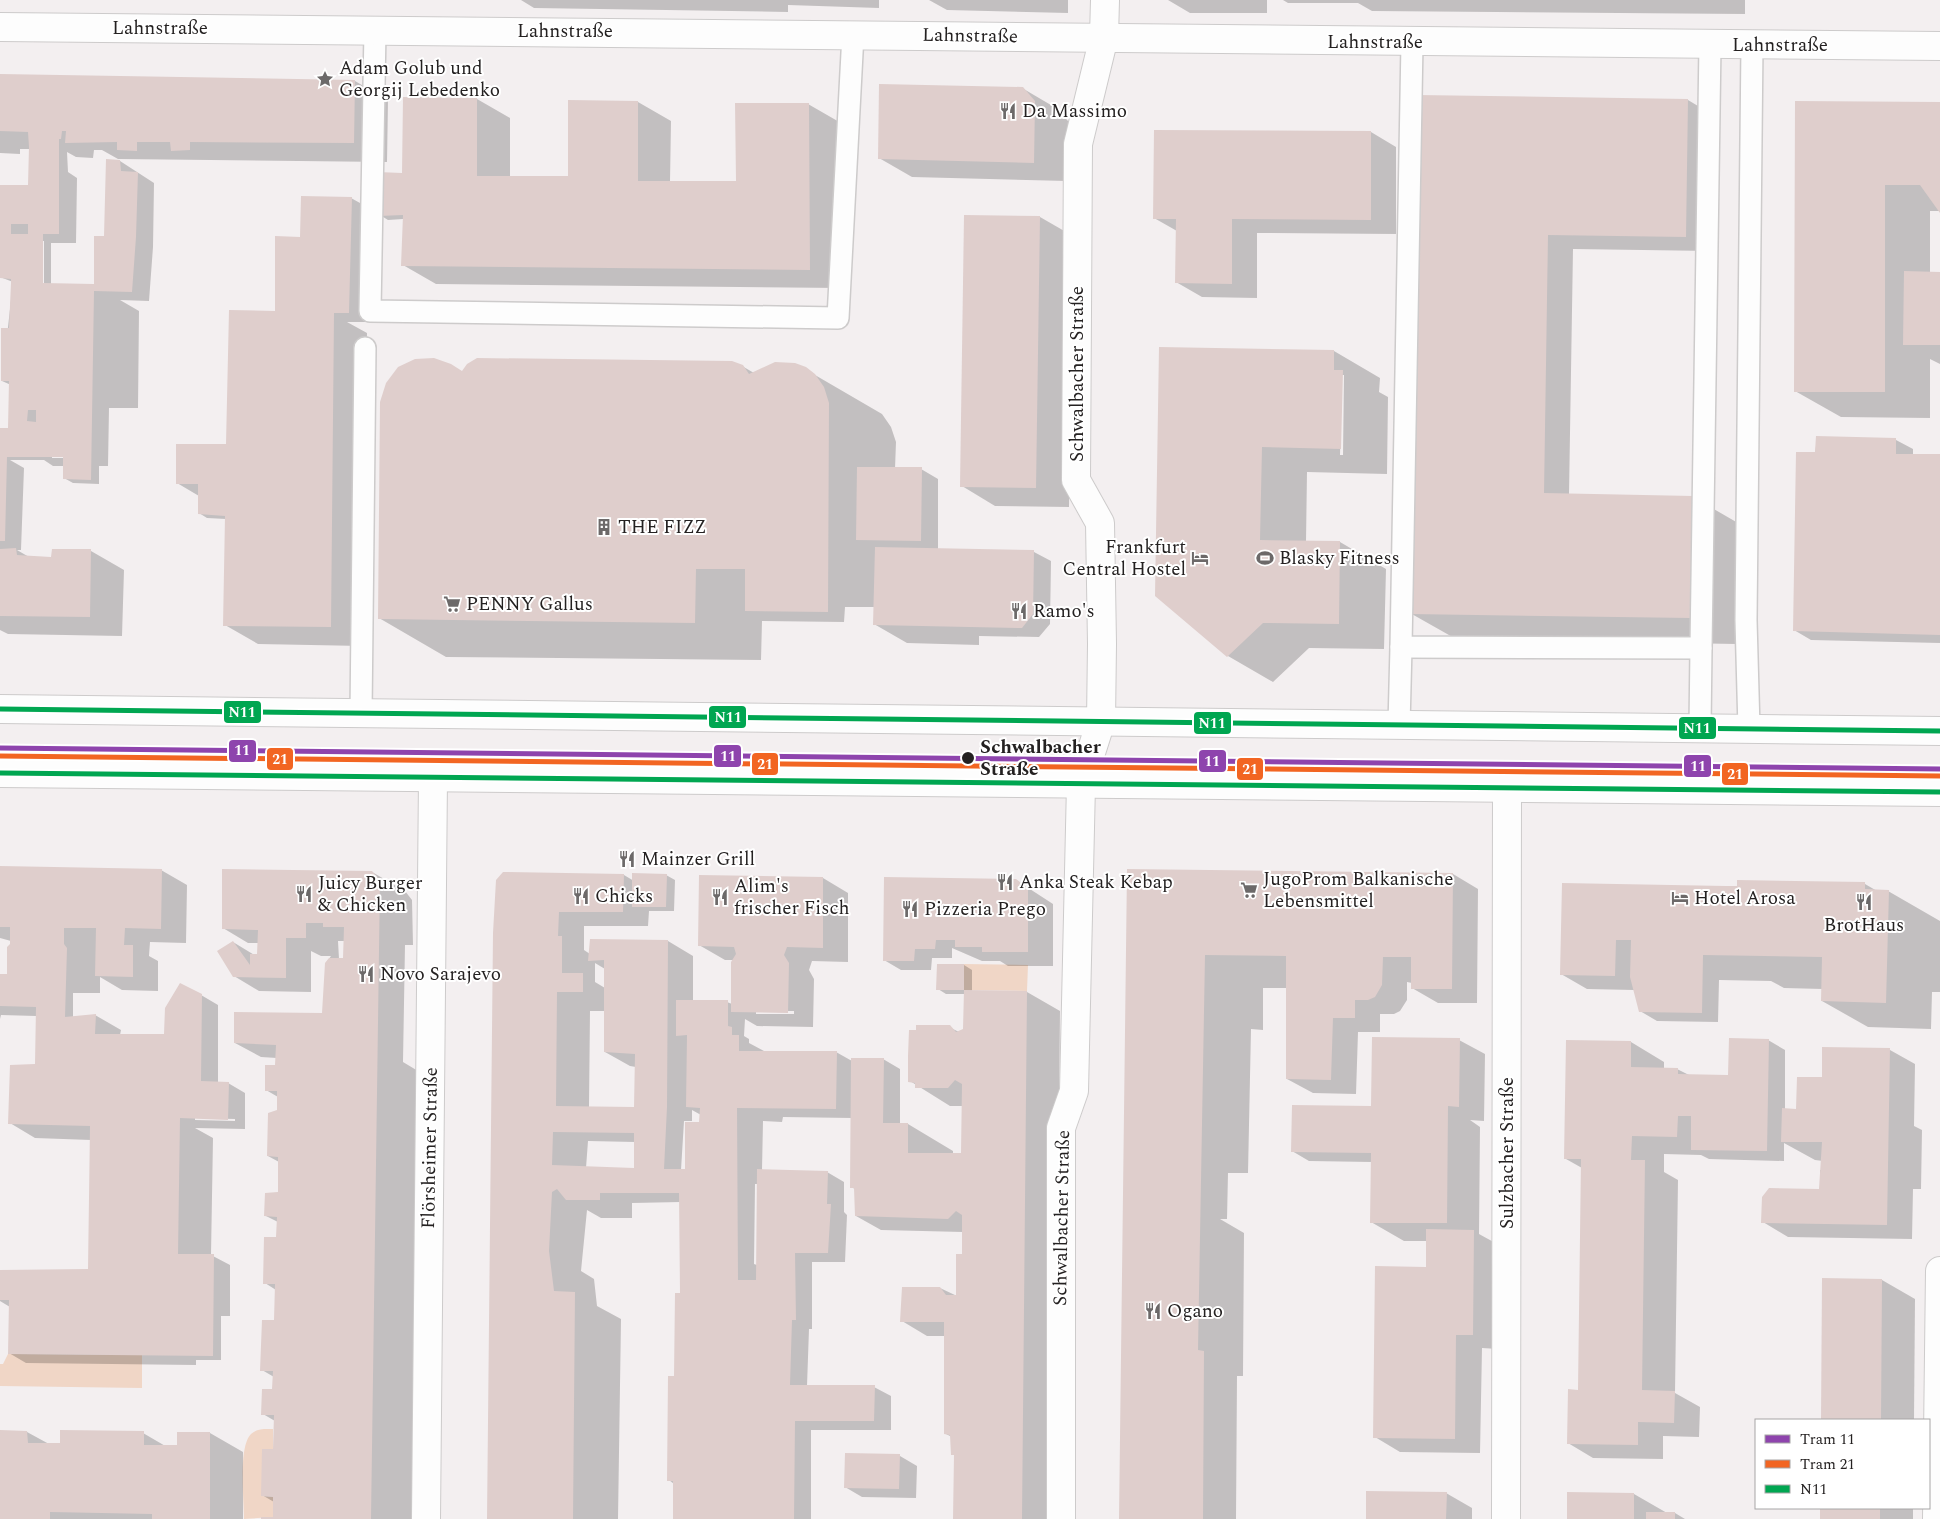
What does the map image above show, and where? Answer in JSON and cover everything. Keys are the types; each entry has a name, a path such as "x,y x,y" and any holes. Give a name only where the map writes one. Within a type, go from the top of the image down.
{"street":[{"name":"Schwalbacher Straße","path":"1060,1519 1061,1128 1074,1091 1081,784 1101,721 1100,524 1076,480 1078,144 1104,37 1104,0"},
{"name":"Lahnstraße","path":"0,27 853,34 1104,37 1204,41 1940,46"},
{"path":"0,709 1940,731"},
{"path":"0,773 1940,792"},
{"name":"Flörsheimer Straße","path":"426,1519 433,778"},
{"name":"Sulzbacher Straße","path":"1506,1519 1507,788"},
{"path":"1937,1519 1940,1271"}],"lane":[{"path":"375,30 370,311 838,318 853,34"},
{"path":"1399,725 1412,42"},
{"path":"1700,728 1710,44"},
{"path":"1749,729 1746,620 1752,44"},
{"path":"361,714 366,348"},
{"path":"1401,647 1701,648"}],"shaded area":[{"path":"964,964 1028,965 1027,991 964,990"},
{"path":"8,1354 142,1355 142,1388 0,1386 0,1364 3,1364"},
{"path":"262,1429 273,1429 273,1449 262,1449 262,1496 273,1497 273,1517 244,1519 244,1450 251,1434"}],"building":[{"path":"0,74 355,80 354,143 190,142 190,150 171,151 170,142 137,142 137,151 117,150 117,142 65,143 66,131 62,131 61,139 59,139 59,234 43,234 43,283 94,284 94,236 104,236 106,159 120,160 121,171 138,172 132,292 94,291 91,480 63,479 63,457 7,457 5,541 0,541 0,428 8,428 9,381 1,381 1,328 9,328 11,279 0,278 0,185 28,185 29,147 28,132 0,131","holes":["11,224 28,224 28,234 11,234","28,410 36,410 36,422 27,421"]},
{"path":"879,84 1023,87 1035,101 1034,163 878,159"},
{"path":"1417,95 1688,99 1686,237 1548,235 1544,493 1693,496 1691,618 1409,614"},
{"path":"403,97 477,98 477,176 568,176 568,100 638,101 638,181 736,181 735,103 809,103 810,270 401,266 403,215 379,216 378,172 402,173"},
{"path":"1795,101 1940,102 1940,213 1920,185 1885,185 1885,392 1794,392"},
{"path":"1154,130 1371,131 1371,220 1232,219 1232,284 1175,283 1176,219 1153,219"},
{"path":"301,196 352,197 349,313 334,313 331,627 223,626 225,516 198,514 198,484 176,484 176,444 226,444 229,310 275,311 275,236 300,237"},
{"path":"964,215 1040,216 1036,488 960,487"},
{"path":"1904,271 1940,272 1940,345 1903,345"},
{"path":"1159,347 1334,350 1334,370 1343,370 1341,449 1262,447 1260,540 1340,541 1339,624 1263,623 1227,657 1155,596"},
{"name":"THE FIZZ","path":"434,358 451,364 462,371 467,364 477,358 732,361 743,365 749,374 775,362 795,363 806,367 815,374 824,387 829,403 828,612 745,611 745,569 696,569 695,623 378,619 380,402 386,383 398,367 415,359"},
{"path":"1816,436 1896,438 1896,454 1940,454 1940,635 1793,631 1796,452 1815,452"},
{"path":"857,467 922,467 921,541 856,540"},
{"path":"875,547 1034,550 1033,614 1022,628 873,625"},
{"path":"16,548 17,555 51,557 52,549 91,549 90,617 0,616 0,549"},
{"path":"0,866 162,869 161,929 125,928 124,945 133,945 133,977 95,976 96,928 64,928 64,944 67,948 65,1017 96,1014 95,1034 164,1034 165,1008 180,983 202,994 201,1081 229,1082 228,1120 180,1118 178,1254 214,1254 213,1356 8,1354 9,1300 0,1300 0,1270 88,1269 90,1126 8,1124 10,1065 35,1064 36,1007 0,1006 0,974 7,974 7,947 10,944 10,927 0,927"},
{"path":"222,869 372,871 380,880 371,1519 261,1519 261,1517 273,1517 273,1497 261,1496 262,1449 273,1449 274,1415 261,1415 262,1389 272,1389 273,1371 260,1371 262,1320 274,1320 275,1284 263,1284 264,1237 276,1237 277,1217 264,1216 265,1193 278,1192 278,1157 267,1156 268,1113 277,1110 277,1091 265,1091 265,1065 275,1065 276,1045 234,1043 234,1012 322,1013 325,963 329,958 343,958 344,927 323,927 323,923 306,923 306,938 286,938 286,978 233,977 217,951 233,941 250,965 250,954 257,954 258,930 222,929"},
{"path":"1127,869 1453,873 1452,989 1411,989 1411,957 1383,957 1382,985 1375,997 1368,1000 1355,1000 1355,1018 1333,1018 1331,1080 1286,1079 1286,956 1205,955 1198,1350 1204,1351 1203,1519 1119,1519"},
{"path":"503,872 624,874 623,912 559,912 558,936 562,936 562,973 583,973 583,992 557,992 556,1106 634,1107 635,1054 604,1052 604,960 588,961 590,939 668,940 667,1107 664,1169 685,1169 685,1122 699,1122 700,1108 686,1107 687,1035 676,1036 676,1000 728,1000 728,1026 732,1027 732,1035 739,1035 739,1051 837,1051 836,1109 737,1108 738,1280 756,1280 757,1169 828,1171 827,1204 831,1204 828,1253 795,1253 796,1320 792,1320 790,1385 875,1385 874,1421 795,1421 794,1519 673,1519 673,1481 667,1481 668,1376 674,1376 675,1293 680,1293 679,1193 600,1193 600,1200 566,1200 557,1189 552,1192 549,1251 554,1291 575,1292 573,1519 487,1519 493,933 496,880","holes":["553,1132 634,1133 634,1168 552,1165"]},
{"path":"632,873 667,874 666,907 632,907"},
{"path":"699,875 823,877 823,948 787,947 784,955 789,963 788,1013 731,1012 731,962 736,954 734,947 698,946"},
{"path":"884,877 1016,879 1028,888 1028,952 982,952 982,947 955,947 955,940 936,940 935,949 915,949 914,961 883,961"},
{"path":"1737,880 1865,882 1865,889 1889,890 1886,1003 1821,1001 1822,957 1703,955 1702,1013 1639,1012 1630,977 1631,940 1616,940 1615,976 1560,975 1562,883 1737,886"},
{"path":"937,964 964,964 964,990 936,990"},
{"path":"964,990 1027,991 1022,1519 953,1519 954,1455 951,1455 950,1435 944,1434 944,1322 900,1322 902,1287 940,1287 946,1295 956,1295 956,1254 962,1254 962,1215 956,1211 948,1219 855,1216 854,1188 850,1188 851,1058 884,1058 883,1123 908,1123 908,1153 961,1153 962,1084 955,1080 948,1088 915,1088 915,1083 908,1082 908,1056 909,1030 916,1030 916,1025 950,1025 956,1032 963,1029"},
{"path":"1372,1037 1460,1038 1459,1107 1448,1106 1447,1223 1370,1223 1371,1153 1291,1152 1292,1105 1371,1106"},
{"path":"1729,1038 1769,1039 1767,1151 1691,1150 1691,1116 1678,1116 1677,1137 1632,1136 1631,1160 1645,1160 1642,1390 1675,1391 1674,1423 1638,1422 1638,1445 1567,1444 1568,1389 1578,1390 1581,1159 1564,1159 1566,1040 1631,1041 1631,1067 1678,1068 1678,1074 1728,1075"},
{"path":"1822,1047 1890,1048 1887,1225 1761,1223 1762,1197 1769,1188 1819,1189 1822,1142 1781,1142 1782,1108 1796,1109 1797,1077 1822,1077"},
{"path":"1426,1229 1474,1230 1473,1335 1456,1335 1455,1439 1373,1438 1375,1266 1426,1267"},
{"path":"1822,1278 1882,1279 1881,1419 1821,1419"},
{"path":"0,1430 27,1431 28,1443 60,1443 60,1430 144,1431 144,1445 177,1445 177,1432 210,1432 210,1519 152,1519 152,1514 50,1512 50,1519 0,1519"},
{"path":"845,1453 900,1454 899,1489 844,1488"},
{"path":"1366,1491 1447,1492 1446,1519 1366,1519"},
{"path":"1567,1492 1634,1493 1634,1519 1567,1519"},
{"path":"1820,1509 1880,1509 1880,1519 1820,1519"},
{"path":"1646,1512 1675,1512 1675,1519 1646,1519"}],"tram line":[{"name":"11","path":"0,748 1940,769"},
{"name":"21","path":"0,756 1940,776"}],"transit line":[{"name":"N11","path":"0,709 1940,731"},
{"name":"N11","path":"0,773 1940,792"}],"place":[{"name":"Adam Golub und Georgij Lebedenko","path":"325,79"},
{"name":"Da Massimo","path":"1008,111"},
{"name":"THE FIZZ","path":"604,527"},
{"name":"Frankfurt Central Hostel","path":"1200,558"},
{"name":"Blasky Fitness","path":"1265,558"},
{"name":"PENNY Gallus","path":"452,604"},
{"name":"Ramo's","path":"1019,611"},
{"name":"Schwalbacher Straße","path":"968,758"},
{"name":"Mainzer Grill","path":"627,859"},
{"name":"Anka Steak Kebap","path":"1005,882"},
{"name":"JugoProm Balkanische Lebensmittel","path":"1249,890"},
{"name":"Juicy Burger & Chicken","path":"304,894"},
{"name":"Chicks","path":"581,896"},
{"name":"Alim's frischer Fisch","path":"720,897"},
{"name":"Hotel Arosa","path":"1680,898"},
{"name":"BrotHaus","path":"1864,902"},
{"name":"Pizzeria Prego","path":"910,909"},
{"name":"Novo Sarajevo","path":"366,974"},
{"name":"Ogano","path":"1153,1311"}]}
